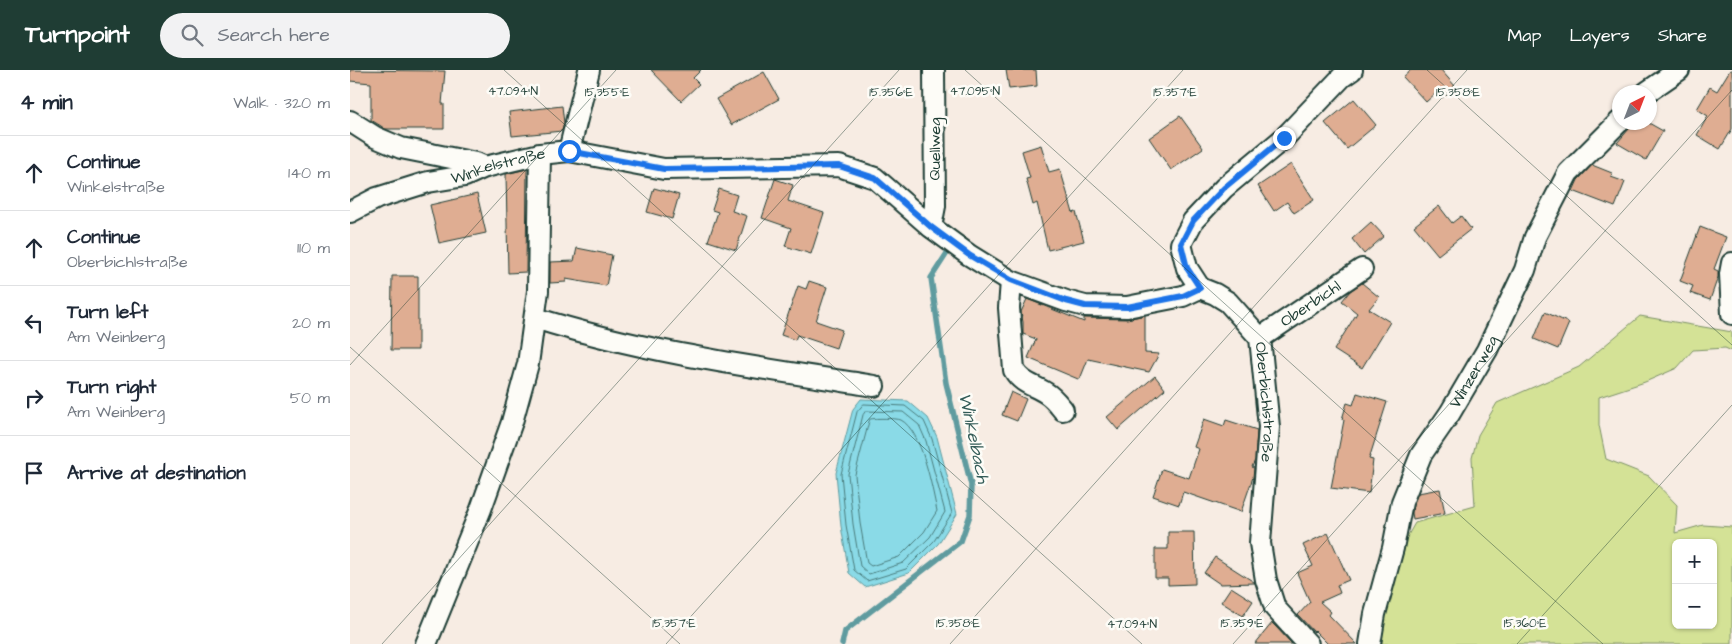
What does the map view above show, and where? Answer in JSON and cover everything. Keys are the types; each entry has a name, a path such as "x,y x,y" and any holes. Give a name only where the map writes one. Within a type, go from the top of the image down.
{"street":[{"path":"569,151 589,70"},
{"name":"Quellweg","path":"931,227 935,206 934,70"},
{"path":"931,227 969,255 1011,280 1066,301 1085,306 1127,307 1183,296 1200,288 1187,268 1181,244 1193,221 1224,188 1284,138 1342,77 1352,70"},
{"path":"1657,85 1679,70"},
{"path":"350,121 375,137 400,148 476,163 485,167"},
{"name":"Winzerweg","path":"1370,644 1375,614 1394,548 1402,502 1421,455 1450,413 1487,350 1525,270 1535,238 1568,173 1612,129"},
{"name":"Winkelstraße","path":"350,212 377,198 428,182 464,176 485,167 540,154 569,151 664,169 839,166 875,178 931,227"},
{"path":"426,644 480,509 512,422 528,364 538,291 540,154"},
{"path":"1732,263 1730,274 1732,314"},
{"name":"Oberbichl","path":"1260,338 1362,268"},
{"path":"1011,280 1009,308 1014,370 1019,378 1045,392 1063,410"},
{"name":"Oberbichlstraße","path":"1200,288 1216,294 1228,302 1260,338 1269,427 1260,543 1266,580 1275,608 1308,644"},
{"path":"535,318 613,340 734,364 874,386"}],"green space":[{"path":"1640,316 1732,332 1732,351 1725,348 1693,350 1677,368 1645,382 1599,397 1599,425 1606,459 1649,476 1677,505 1675,533 1703,525 1732,527 1732,644 1367,644 1396,556 1415,523 1475,506 1472,458 1478,435 1497,403 1579,367"}],"water":[{"path":"861,399 908,401 928,418 937,437 957,514 938,544 909,573 865,587 849,573 841,526 836,473 853,409"}],"building":[{"path":"350,70 445,71 442,104 444,104 444,129 385,129 371,120 371,83 350,81"},
{"path":"651,70 701,70 693,78 699,84 681,101"},
{"path":"1006,70 1036,70 1037,86 1009,89"},
{"path":"1411,70 1441,70 1455,86 1442,98 1437,92 1426,102 1403,77"},
{"path":"1730,70 1732,70 1732,129 1720,149 1697,135 1708,116 1697,109 1710,87 1717,91"},
{"path":"764,72 779,99 731,125 716,99"},
{"path":"1354,99 1376,125 1347,149 1325,123"},
{"path":"562,106 564,123 562,131 512,136 509,112"},
{"path":"1180,116 1203,148 1171,170 1149,138"},
{"path":"1657,128 1663,131 1646,160 1617,143 1628,130 1657,130"},
{"path":"1041,145 1049,172 1060,169 1073,213 1076,212 1084,241 1048,250 1037,203 1033,205 1026,179 1030,178 1022,151"},
{"path":"1291,164 1314,200 1294,213 1287,202 1274,211 1258,186"},
{"path":"1592,165 1612,173 1611,177 1625,182 1615,207 1573,191 1578,180"},
{"path":"527,169 526,272 508,273 506,174"},
{"path":"775,179 793,185 788,201 824,213 811,254 785,246 791,228 762,218"},
{"path":"654,188 679,195 672,219 647,212"},
{"path":"719,189 737,195 732,211 747,216 736,250 708,241 718,212 712,210"},
{"path":"477,194 486,233 439,243 430,205"},
{"path":"1439,206 1452,223 1461,216 1471,229 1438,255 1414,226"},
{"path":"1371,222 1384,236 1364,254 1352,239"},
{"path":"1700,227 1726,237 1714,269 1718,271 1718,277 1710,300 1690,293 1693,286 1680,281"},
{"path":"577,248 612,255 606,286 566,279 566,282 550,283 550,262 574,261"},
{"path":"392,276 418,276 418,350 391,350"},
{"path":"809,281 827,287 816,321 842,330 836,348 797,335 795,340 781,335 798,286 806,289"},
{"path":"1362,283 1379,297 1369,309 1390,322 1362,368 1334,350 1357,313 1342,301 1350,291"},
{"path":"1027,299 1084,322 1084,318 1127,319 1145,315 1145,353 1159,354 1149,372 1088,359 1080,379 1078,379 1028,358 1036,339 1023,334 1021,312"},
{"path":"1545,312 1569,323 1558,349 1534,339"},
{"path":"1155,376 1165,389 1118,430 1107,417"},
{"path":"1011,392 1026,399 1017,421 1002,415"},
{"path":"1357,393 1387,402 1369,459 1373,460 1369,493 1331,488 1344,420 1342,419 1347,403 1353,405"},
{"path":"1204,419 1224,426 1226,420 1257,430 1255,460 1252,467 1254,468 1253,477 1241,512 1183,492 1179,505 1153,496 1162,469 1189,478 1199,449 1194,447"},
{"path":"1440,489 1445,513 1413,519 1413,505 1418,493"},
{"path":"1168,532 1194,532 1195,584 1168,585 1168,578 1155,578 1155,549 1168,549"},
{"path":"1328,533 1349,580 1337,585 1340,593 1320,602 1331,612 1329,615 1357,644 1328,644 1298,615 1310,602 1297,573 1313,566 1303,545"},
{"path":"1215,557 1255,583 1220,584 1204,573"},
{"path":"1231,587 1253,601 1243,616 1221,602"},
{"path":"1272,623 1276,627 1292,644 1255,644"}],"waterway":[{"name":"Winkelbach","path":"842,644 845,631 961,541 970,515 971,485 946,383 931,278 951,247"}],"route":[{"path":"569,151 664,169 839,166 875,178 931,227 969,255 1011,280 1066,301 1085,306 1127,307 1183,296 1200,288 1187,268 1181,244 1193,221 1224,188 1284,138"}]}
